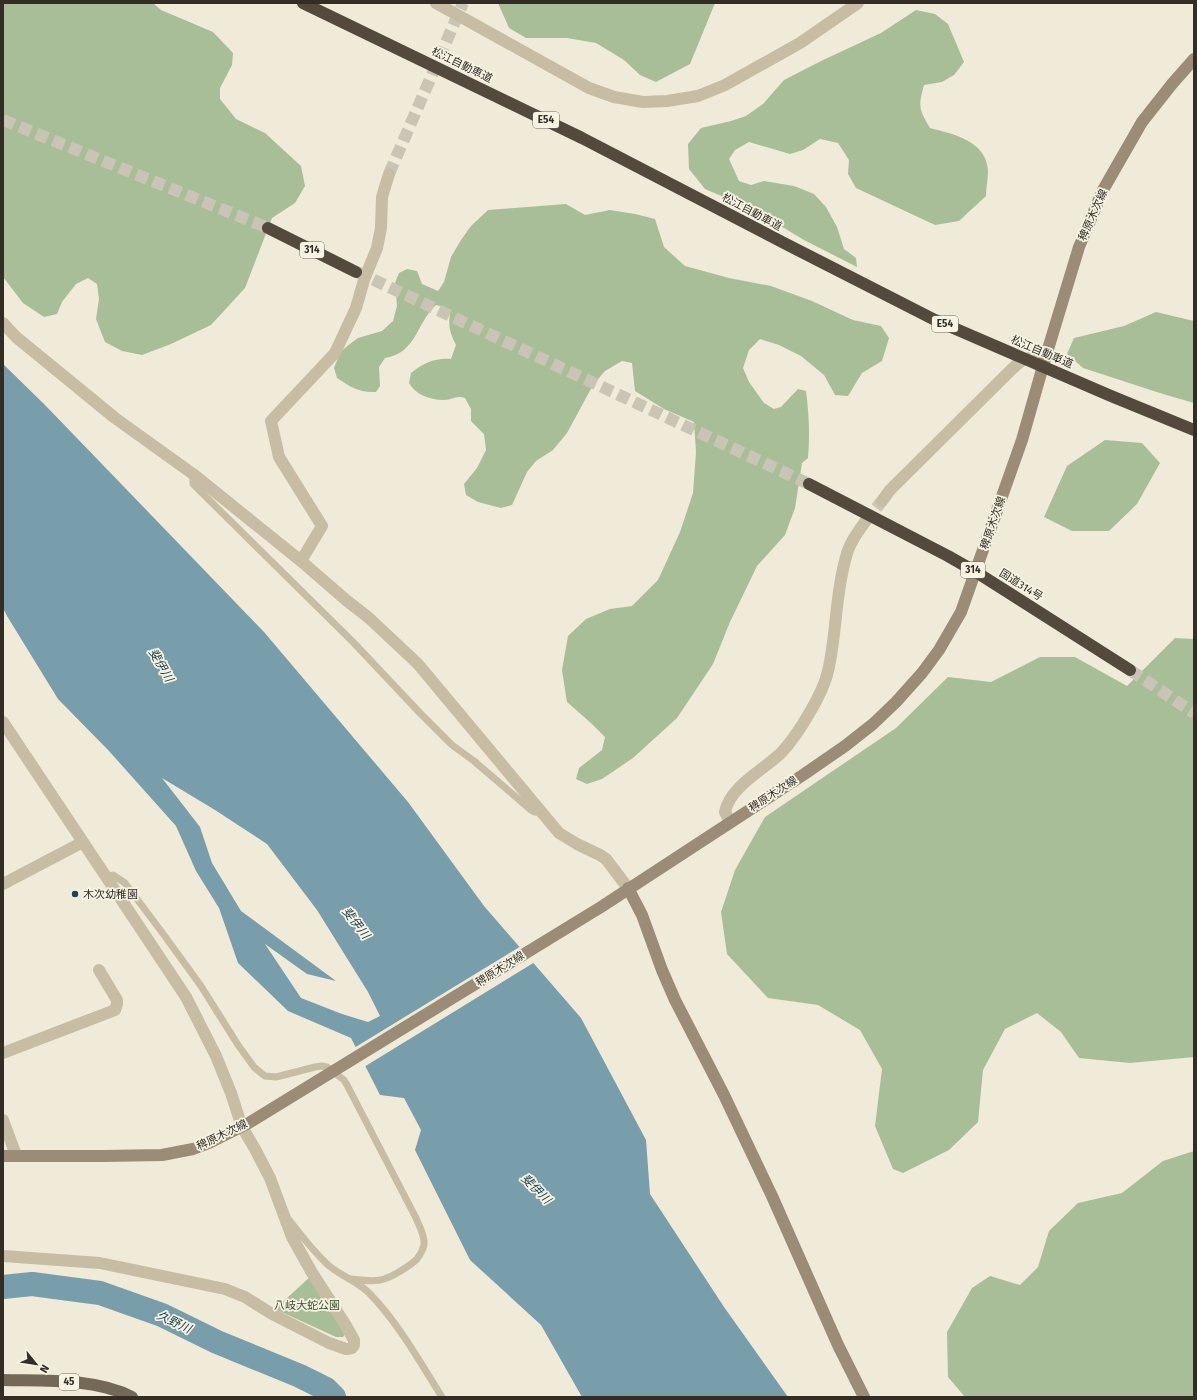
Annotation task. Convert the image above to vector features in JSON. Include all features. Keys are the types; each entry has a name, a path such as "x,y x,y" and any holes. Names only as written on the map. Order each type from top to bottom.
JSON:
{"highway":[{"name":"松江自動車道","path":"304,3 582,138 784,244 935,320 1194,430"},
{"name":"314","path":"268,228 356,272"},
{"name":"国道314号","path":"809,484 976,572 1130,670"}],"main road":[{"name":"稗原木次線","path":"3,1156 162,1155 193,1149 209,1143 244,1125 601,907 844,746 873,724 896,702 922,673 939,650 961,612 1022,440 1079,248 1103,190 1142,122 1194,59"},
{"path":"628,888 642,915 662,970 675,1000 724,1095 772,1196 838,1345 864,1397"},
{"name":"45","path":"3,1380 69,1382 100,1386 132,1397"}],"street":[{"path":"436,3 589,88 614,97 643,102 667,101 698,96 725,85 800,43 858,3"},
{"path":"301,561 322,526 279,457 271,421 336,353 356,308 364,280 377,248 381,228 382,197 389,174"},
{"path":"3,323 16,337 115,418 193,474 369,618 418,664 559,832 566,838 606,859 628,888"},
{"path":"882,501 890,490 1020,361 1030,357 1045,359"},
{"path":"730,822 725,812 729,799 737,790 782,752 810,712 821,690 828,672 832,652 840,583 846,556 853,539 864,522"},
{"path":"3,722 186,997 216,1056 244,1125 270,1178 292,1237 311,1271 345,1324 354,1340 354,1345 352,1348 346,1349 329,1343 225,1289 100,1263 3,1256"},
{"path":"3,884 83,842"},
{"path":"3,1053 114,1010 117,1000 99,970"},
{"path":"3,1120 16,1155"}],"lane":[{"path":"193,474 193,484 353,642 452,745 474,761 531,810 534,812 541,812"},
{"path":"107,877 113,875 125,883 201,986 238,1045 254,1067 265,1076 276,1076 322,1066 327,1067 347,1085 416,1218 424,1240 422,1252 418,1258 392,1275 380,1280 351,1279"},
{"path":"284,1214 328,1265 370,1293 405,1338 442,1397"}],"green space":[{"path":"3,3 153,3 161,10 213,32 233,53 232,65 220,88 220,99 236,119 265,133 301,166 305,186 295,203 272,218 245,288 211,325 171,344 142,355 122,351 105,342 96,319 99,299 97,284 88,278 76,284 62,302 57,314 44,317 23,303 3,277"},
{"path":"498,3 715,3 690,64 656,82 640,75 624,60 596,43 567,38 526,38 509,28"},
{"path":"916,10 935,14 948,24 964,62 954,75 942,82 924,85 920,103 922,112 930,128 967,140 982,152 986,161 988,171 986,196 959,221 935,225 856,188 848,174 849,160 838,143 820,139 803,150 790,154 749,142 735,150 729,159 739,181 751,185 764,181 794,186 814,194 826,207 837,227 844,249 856,258 857,267 804,240 754,210 705,189 689,169 688,144 701,128 746,116 763,104 784,80 881,33"},
{"path":"566,204 585,215 610,210 655,219 664,247 685,266 729,278 771,286 812,301 853,320 881,326 889,338 882,361 862,373 848,396 835,395 824,375 801,356 779,345 760,339 749,350 743,368 749,382 764,403 774,409 781,407 798,389 806,391 809,424 808,458 802,463 795,508 785,535 757,566 730,622 713,664 677,718 633,758 602,779 587,784 576,779 579,768 602,750 605,737 567,702 562,670 568,636 586,619 610,609 632,606 658,580 680,532 693,493 696,452 694,422 664,409 635,391 632,363 622,361 605,371 593,385 567,433 553,450 536,461 527,472 512,505 501,508 478,502 466,495 464,484 477,468 486,450 484,434 471,421 471,409 465,398 459,397 444,400 429,398 415,391 409,383 411,373 420,366 434,360 451,359 456,345 450,329 450,313 444,307 436,305 429,312 410,344 396,355 385,358 379,367 380,386 376,392 365,392 351,387 337,378 334,368 340,353 346,347 358,338 382,331 393,321 397,306 395,283 399,273 407,269 417,271 422,284 438,291 444,282 451,257 461,240 471,226 488,210"},
{"path":"1156,312 1194,321 1194,403 1083,368 1067,354 1074,338 1124,326"},
{"path":"1105,440 1142,443 1160,463 1137,504 1109,531 1072,531 1044,517 1067,466"},
{"path":"1175,638 1194,639 1194,1057 1130,1063 1079,1058 1061,1032 1037,1013 1005,1029 983,1070 978,1122 949,1150 903,1173 893,1169 875,1126 882,1069 860,1030 818,1005 768,998 727,954 721,912 735,870 765,817 896,728 948,677 991,682 1040,657 1075,657 1127,686"},
{"path":"1194,1151 1194,1397 965,1397 948,1377 947,1332 972,1288 990,1276 1020,1285 1038,1267 1049,1231 1078,1203 1122,1193 1163,1161"},
{"name":"八岐大蛇公園","path":"310,1277 345,1334 343,1337 336,1337 275,1309"}],"water":[{"name":"斐伊川","path":"3,364 45,405 264,632 408,802 484,906 581,1018 646,1140 650,1194 724,1307 788,1397 582,1397 541,1325 470,1260 415,1150 421,1130 404,1098 380,1095 351,1038 288,1011 238,963 219,908 196,871 176,826 109,751 58,699 3,608","holes":["162,778 267,844 317,910 368,992 380,1016 368,1022 342,1014 301,998 265,944 307,974 336,981 241,911 212,863 200,827"]}],"pier":[{"path":"521,946 535,962 364,1067 354,1048"}],"waterway":[{"name":"久野川","path":"3,1287 32,1284 100,1293 162,1315 217,1342 300,1376 326,1389 334,1397"}],"tunnel":[{"path":"389,174 463,3"},
{"path":"3,120 268,228"},
{"path":"357,272 809,484"},
{"path":"865,522 882,501"},
{"path":"1130,670 1194,713"}],"place":[{"name":"木次幼稚園","path":"75,894"}]}
